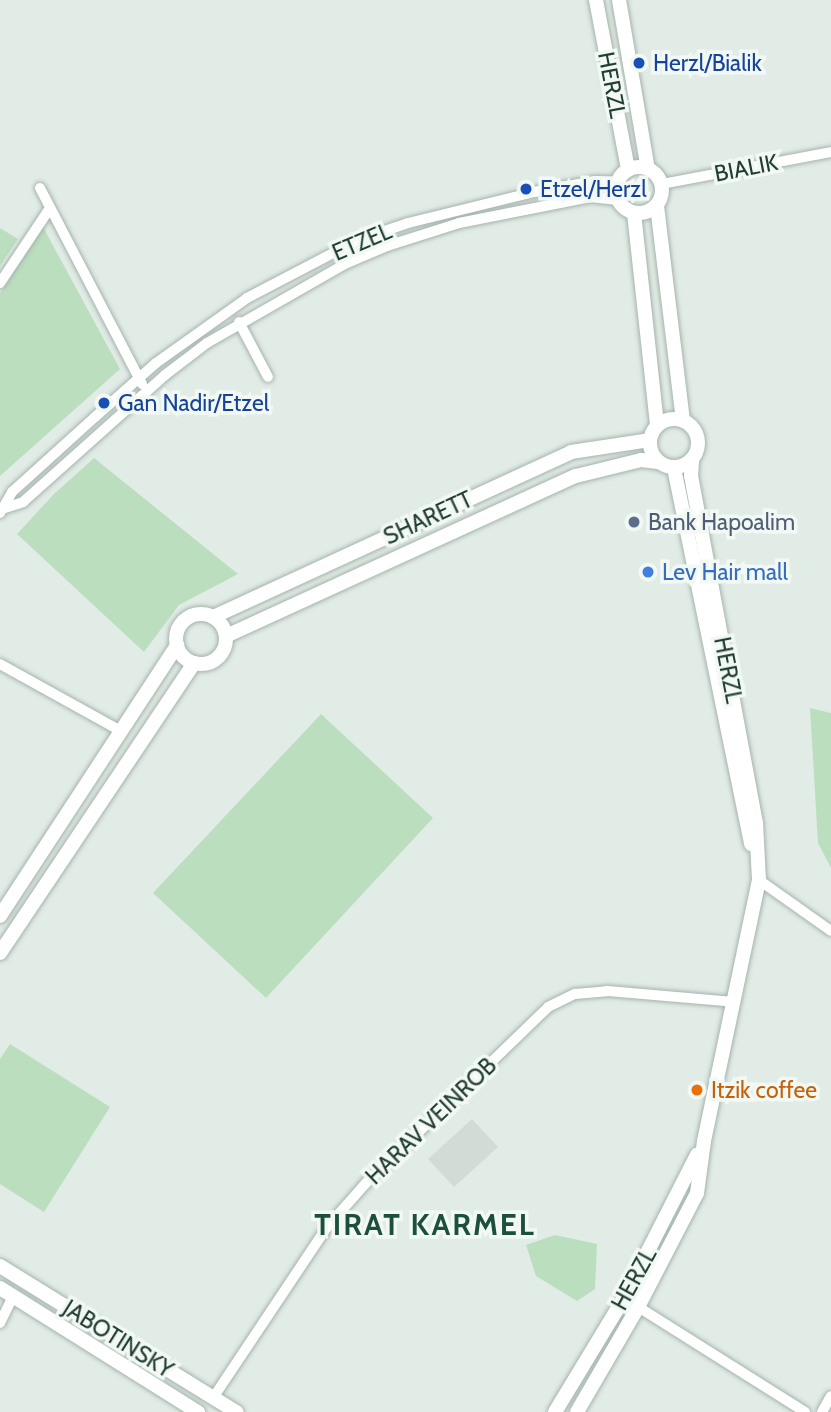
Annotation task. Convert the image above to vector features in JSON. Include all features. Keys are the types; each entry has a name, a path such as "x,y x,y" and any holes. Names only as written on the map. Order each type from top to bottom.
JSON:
{"street":[{"name":"HERZL","path":"596,0 628,170"},
{"name":"HERZL","path":"620,0 648,169"},
{"name":"BIALIK","path":"662,184 831,152"},
{"path":"648,169 662,184 662,196 657,206 646,213 634,213 624,209 618,200 617,182 628,170 648,169"},
{"name":"ETZEL","path":"2,508 12,492 138,379 247,298 358,240 450,210 596,181 617,182"},
{"path":"40,188 138,379 147,391"},
{"name":"ETZEL","path":"2,508 23,502 147,391 207,343 239,322 345,264 416,236 459,223 590,197 618,200"},
{"name":"HERZL","path":"577,1412 638,1307 697,1193 704,1141 735,1002 758,880 756,823 691,476 692,460 698,449 697,435 682,421 657,206"},
{"path":"0,283 50,208"},
{"path":"634,213 657,425 649,440 653,456 658,462 674,468 692,460"},
{"path":"239,322 268,377"},
{"path":"657,425 669,419 682,421"},
{"name":"SHARETT","path":"213,617 571,452 649,440"},
{"name":"SHARETT","path":"226,636 576,476 641,460 658,462"},
{"name":"HERZL","path":"674,468 758,880"},
{"path":"205,614 213,617 224,628 226,636 223,652 217,658 202,664 194,663 180,653 177,645 178,629 189,617 205,614"},
{"path":"0,916 177,645"},
{"path":"0,953 194,663"},
{"path":"0,664 119,730"},
{"path":"758,880 831,931"},
{"name":"HARAV VEINROB","path":"213,1398 327,1227 366,1183 548,1007 575,994 607,991 735,1002"},
{"name":"HERZL","path":"555,1412 624,1298 704,1141"},
{"name":"JABOTINSKY","path":"0,1266 236,1412"},
{"path":"0,1323 6,1292"},
{"name":"JABOTINSKY","path":"6,1292 179,1407 198,1412"},
{"path":"624,1298 805,1412"},
{"path":"822,1412 831,1396"}],"shaded area":[{"path":"472,1119 498,1147 454,1187 428,1159"}],"green space":[{"path":"43,227 120,369 0,476 0,293"},
{"path":"0,228 18,239 0,266"},
{"path":"94,458 238,574 179,605 144,652 17,534 54,494"},
{"path":"810,708 831,713 831,868 818,843"},
{"path":"321,714 433,818 266,998 153,893"},
{"path":"10,1044 110,1107 44,1212 0,1184 0,1059"},
{"path":"555,1235 597,1244 595,1289 577,1301 536,1276 526,1245"}],"place":[{"name":"Herzl/Bialik","path":"639,63"},
{"name":"Etzel/Herzl","path":"526,189"},
{"name":"Gan Nadir/Etzel","path":"104,403"},
{"name":"Bank Hapoalim","path":"634,522"},
{"name":"Lev Hair mall","path":"648,572"},
{"name":"Itzik coffee","path":"697,1090"}],"district":[{"name":"TIRAT KARMEL","path":"425,1225"}]}
